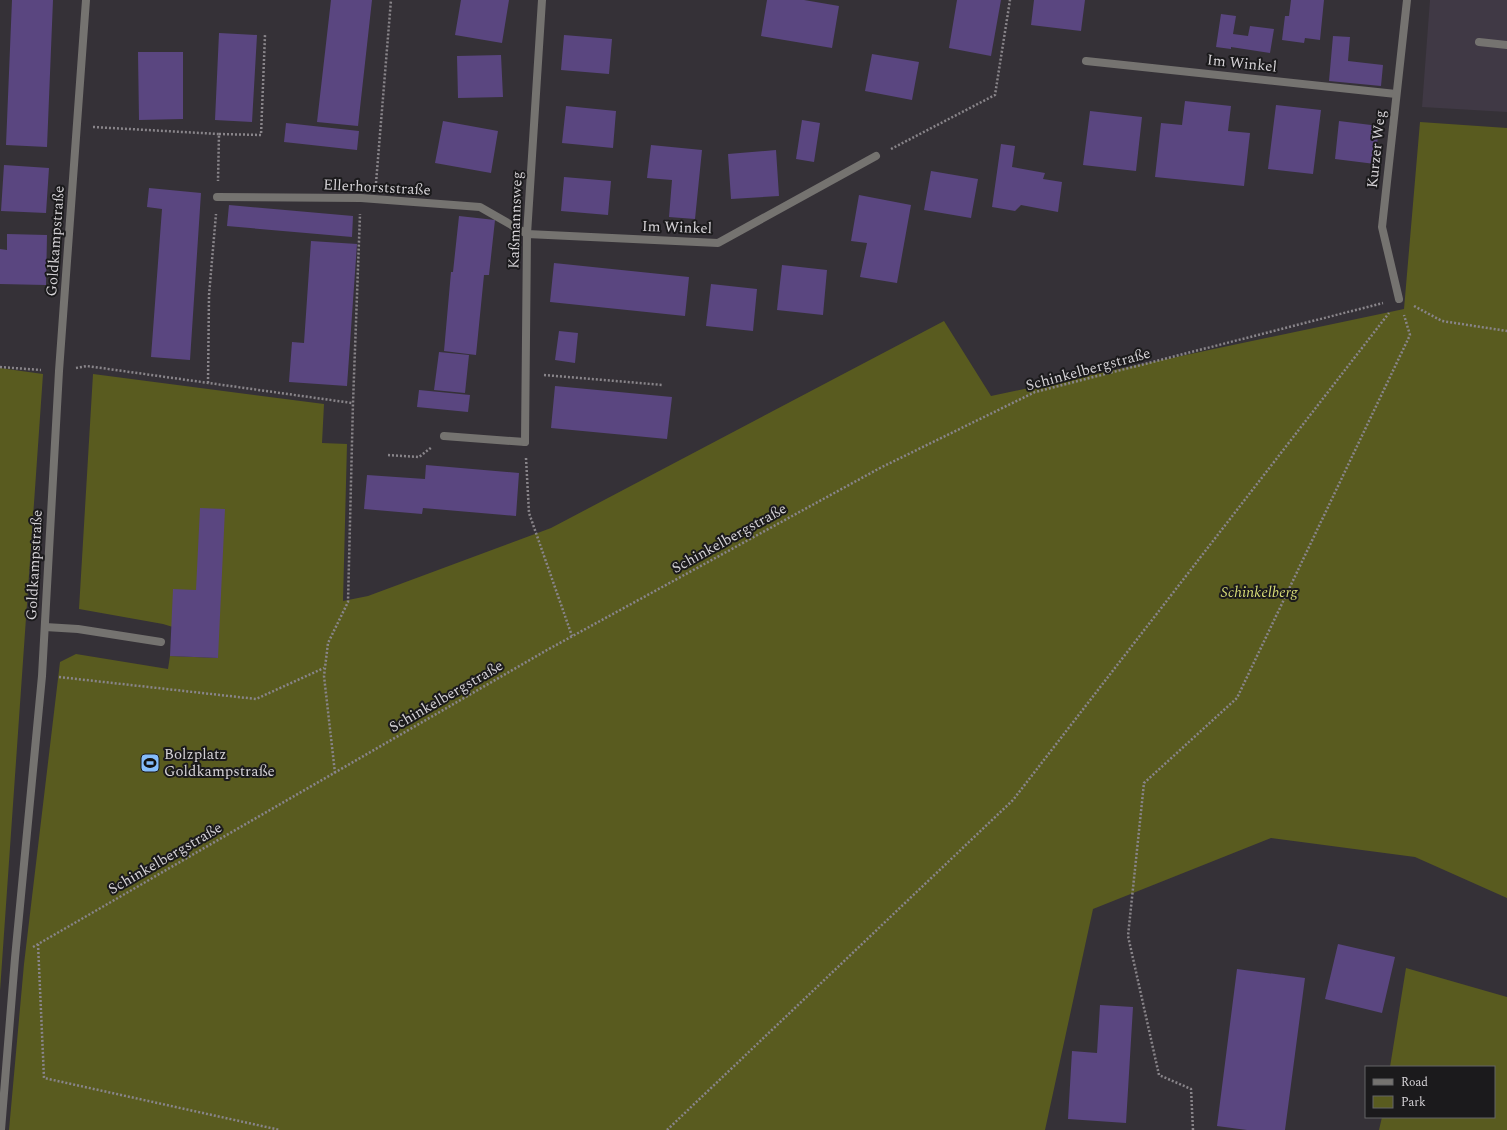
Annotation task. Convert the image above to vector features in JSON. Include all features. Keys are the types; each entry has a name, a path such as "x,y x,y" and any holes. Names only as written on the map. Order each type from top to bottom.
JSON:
{"street":[{"name":"Goldkampstraße","path":"1,1130 15,958 42,676 59,371 86,0"},
{"name":"Kaßmannsweg","path":"525,442 527,234 542,0"},
{"name":"Kurzer Weg","path":"1399,299 1382,227 1407,0"},
{"path":"1479,42 1507,45"},
{"name":"Im Winkel","path":"1086,61 1396,94"},
{"name":"Im Winkel","path":"527,234 718,243 876,156"},
{"name":"Ellerhorststraße","path":"218,197 361,198 480,207 527,234"},
{"path":"444,436 525,442"},
{"path":"45,627 78,629 161,642"}],"path":[{"path":"375,199 391,0"},
{"path":"876,156 995,95 1010,0"},
{"path":"77,127 261,135 265,35"},
{"path":"208,383 210,295 218,197 219,134"},
{"path":"335,773 324,676 328,643 348,602 352,403 361,198"},
{"path":"1399,299 1442,321 1507,331"},
{"path":"667,1130 1013,800 1399,299"},
{"path":"1192,1130 1191,1089 1159,1075 1128,936 1144,783 1237,698 1410,336 1399,299"},
{"name":"Schinkelbergstraße","path":"15,958 572,636 880,468 1035,392 1399,299"},
{"path":"0,367 59,371 87,366 352,403"},
{"path":"526,373 663,385"},
{"path":"388,455 419,457 444,436"},
{"path":"525,442 529,513 572,636"},
{"path":"42,676 256,699 325,668"},
{"path":"38,944 44,1078 280,1130"}],"shaded area":[{"path":"1430,0 1507,0 1507,112 1422,107"}],"green space":[{"name":"Schinkelberg","path":"1420,122 1507,128 1507,898 1415,857 1271,838 1093,909 1045,1130 9,1130 24,964 60,662 76,654 168,669 170,656 218,658 199,635 163,624 79,609 93,374 324,404 322,443 347,444 343,601 368,596 551,528 944,321 991,396 1404,309"},
{"path":"0,368 43,374 0,991"},
{"path":"1406,968 1507,997 1507,1130 1379,1130 1382,1118 1495,1118 1495,1066 1390,1066"}],"building":[{"path":"12,0 53,0 47,147 6,145"},
{"path":"331,0 372,0 358,126 317,122"},
{"path":"461,0 509,0 502,43 455,35"},
{"path":"767,0 804,0 839,6 832,48 761,36"},
{"path":"957,0 1001,0 991,56 949,48"},
{"path":"1034,0 1085,0 1081,31 1031,25"},
{"path":"1291,0 1324,0 1320,40 1305,38 1304,43 1282,40 1285,16 1289,16"},
{"path":"1221,14 1236,16 1233,34 1248,36 1250,26 1274,29 1270,53 1231,47 1231,49 1216,47"},
{"path":"219,33 257,35 252,122 215,120"},
{"path":"564,35 612,39 609,74 561,70"},
{"path":"1333,36 1350,37 1348,61 1383,65 1381,86 1329,81"},
{"path":"138,52 183,52 183,119 139,120"},
{"path":"872,54 919,62 912,100 865,91"},
{"path":"501,55 503,97 458,98 457,56"},
{"path":"1185,101 1231,106 1228,131 1250,133 1244,186 1155,177 1161,123 1182,125"},
{"path":"1276,105 1321,110 1313,174 1268,169"},
{"path":"566,106 616,111 613,148 562,143"},
{"path":"1090,111 1142,117 1136,171 1083,165"},
{"path":"802,120 820,123 814,162 796,159"},
{"path":"443,121 498,131 491,173 435,163"},
{"path":"1339,121 1379,126 1375,164 1335,159"},
{"path":"286,123 359,131 357,150 284,142"},
{"path":"1001,144 1015,146 1012,167 1045,173 1043,179 1062,182 1058,212 1021,205 1015,211 992,207"},
{"path":"651,145 702,150 695,219 669,217 672,180 647,178"},
{"path":"776,150 779,196 731,199 728,154"},
{"path":"4,165 49,168 46,213 1,211"},
{"path":"931,171 978,179 971,218 924,210"},
{"path":"564,177 611,181 608,215 561,211"},
{"path":"149,188 201,193 190,360 151,357 162,209 147,207"},
{"path":"859,195 911,205 897,283 860,277 867,243 851,241"},
{"path":"229,205 353,216 352,237 227,226"},
{"path":"459,216 495,220 489,275 484,275 476,355 444,351 451,272 453,272"},
{"path":"7,234 47,235 46,285 0,284 0,249 7,250"},
{"path":"311,241 357,244 347,386 289,382 292,342 304,343"},
{"path":"554,263 689,277 685,316 550,302"},
{"path":"782,265 827,270 823,315 777,310"},
{"path":"711,284 757,289 753,331 706,326"},
{"path":"559,331 578,333 575,363 555,360"},
{"path":"439,352 469,355 465,393 434,390"},
{"path":"555,386 672,397 667,439 551,428"},
{"path":"419,390 470,395 468,412 417,407"},
{"path":"426,465 519,473 516,516 423,508 422,514 364,509 367,475 425,479"},
{"path":"200,508 225,509 218,658 170,656 173,589 196,590"},
{"path":"1338,944 1395,957 1382,1013 1325,999"},
{"path":"1237,969 1305,978 1285,1130 1247,1130 1217,1126"},
{"path":"1100,1005 1133,1007 1126,1123 1068,1119 1072,1051 1097,1053"}],"place":[{"name":"Bolzplatz Goldkampstraße","path":"150,763"}]}
